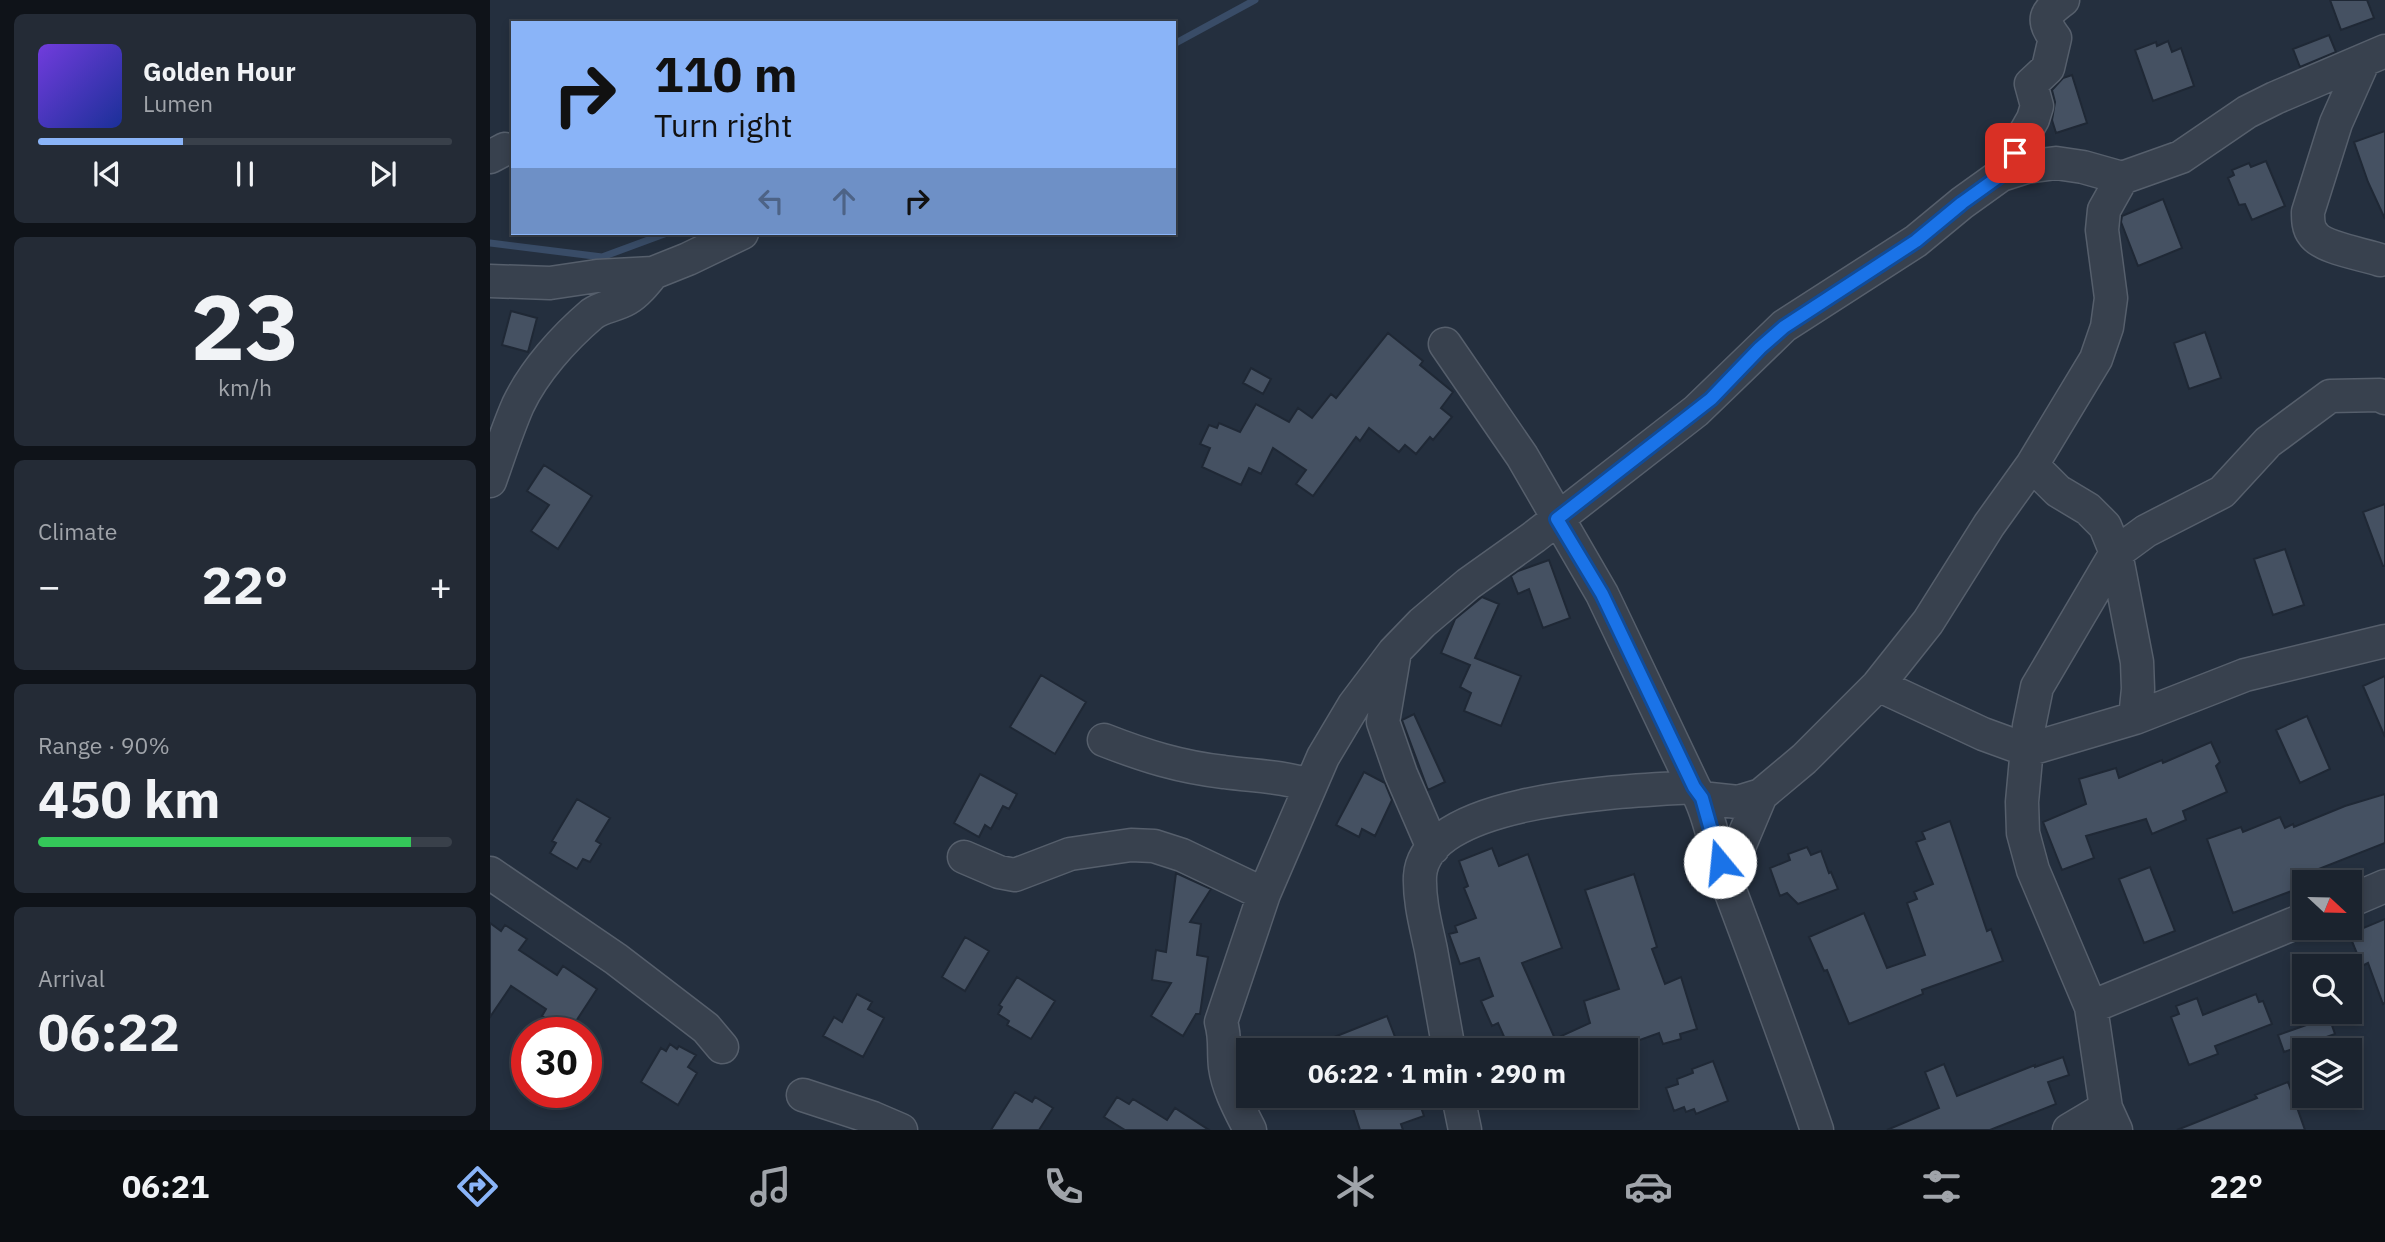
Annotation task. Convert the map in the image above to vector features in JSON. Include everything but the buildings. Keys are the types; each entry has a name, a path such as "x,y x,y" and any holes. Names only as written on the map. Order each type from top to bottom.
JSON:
{"street":[{"path":"2001,175 2038,106 2031,84 2048,68 2055,38 2046,27 2046,18 2051,9 2063,0"},
{"path":"1250,1130 1228,1082 1224,1055 1226,1041 1221,1022 1264,894 1288,843 1309,785 1354,705 1394,652 1422,623 1468,584 1557,519 1711,399 1784,327 1916,241 2001,175 2026,167 2056,163 2122,178 2181,157 2247,112 2275,97 2374,55"},
{"path":"2374,55 2336,124 2308,212 2308,222 2313,235 2323,242 2380,260"},
{"path":"1447,1038 1422,906 1422,866 1433,848 1453,831 1488,816 1532,803 1585,795 1698,792 1738,802 1761,795 1804,759 1878,685 1928,622 1989,525 2032,465 2096,359 2107,327 2111,298 2102,230 2104,210 2122,178"},
{"path":"490,281 550,283 597,276 653,273 738,235"},
{"path":"490,481 519,404 556,349 592,314 603,307 627,299 653,273"},
{"path":"1446,344 1522,456 1602,594 1698,792 1714,846 1785,1035 1817,1130"},
{"path":"2069,1130 2111,1119 2091,1007 2026,851 2022,802 2033,702 2038,687 2116,553 2146,531 2222,492 2268,442 2330,396 2380,395 2385,398"},
{"path":"2032,465 2058,491 2088,509 2105,526 2116,553 2137,662 2135,718"},
{"path":"1878,685 1983,734 2027,750 2135,718 2245,675 2385,641"},
{"path":"1394,652 1383,722 1401,774 1433,848"},
{"path":"1104,740 1150,758 1184,766 1288,778 1309,785"},
{"path":"1726,878 1761,795"},
{"path":"964,857 999,872 1015,875 1076,853 1132,845 1154,846 1182,855 1264,894"},
{"path":"490,873 615,959 706,1028 722,1047"},
{"path":"2362,896 2385,886"},
{"path":"2091,1007 2292,924"},
{"path":"803,1096 873,1118 901,1130"},
{"path":"1460,1108 1465,1130"}],"waterway":[{"path":"1176,43 1255,0"},
{"path":"490,243 602,257 662,235"}],"route":[{"path":"1720,862 1702,798 1694,787 1602,594 1557,519 1711,399 1784,327 1895,256 2001,175 2015,153"}]}
